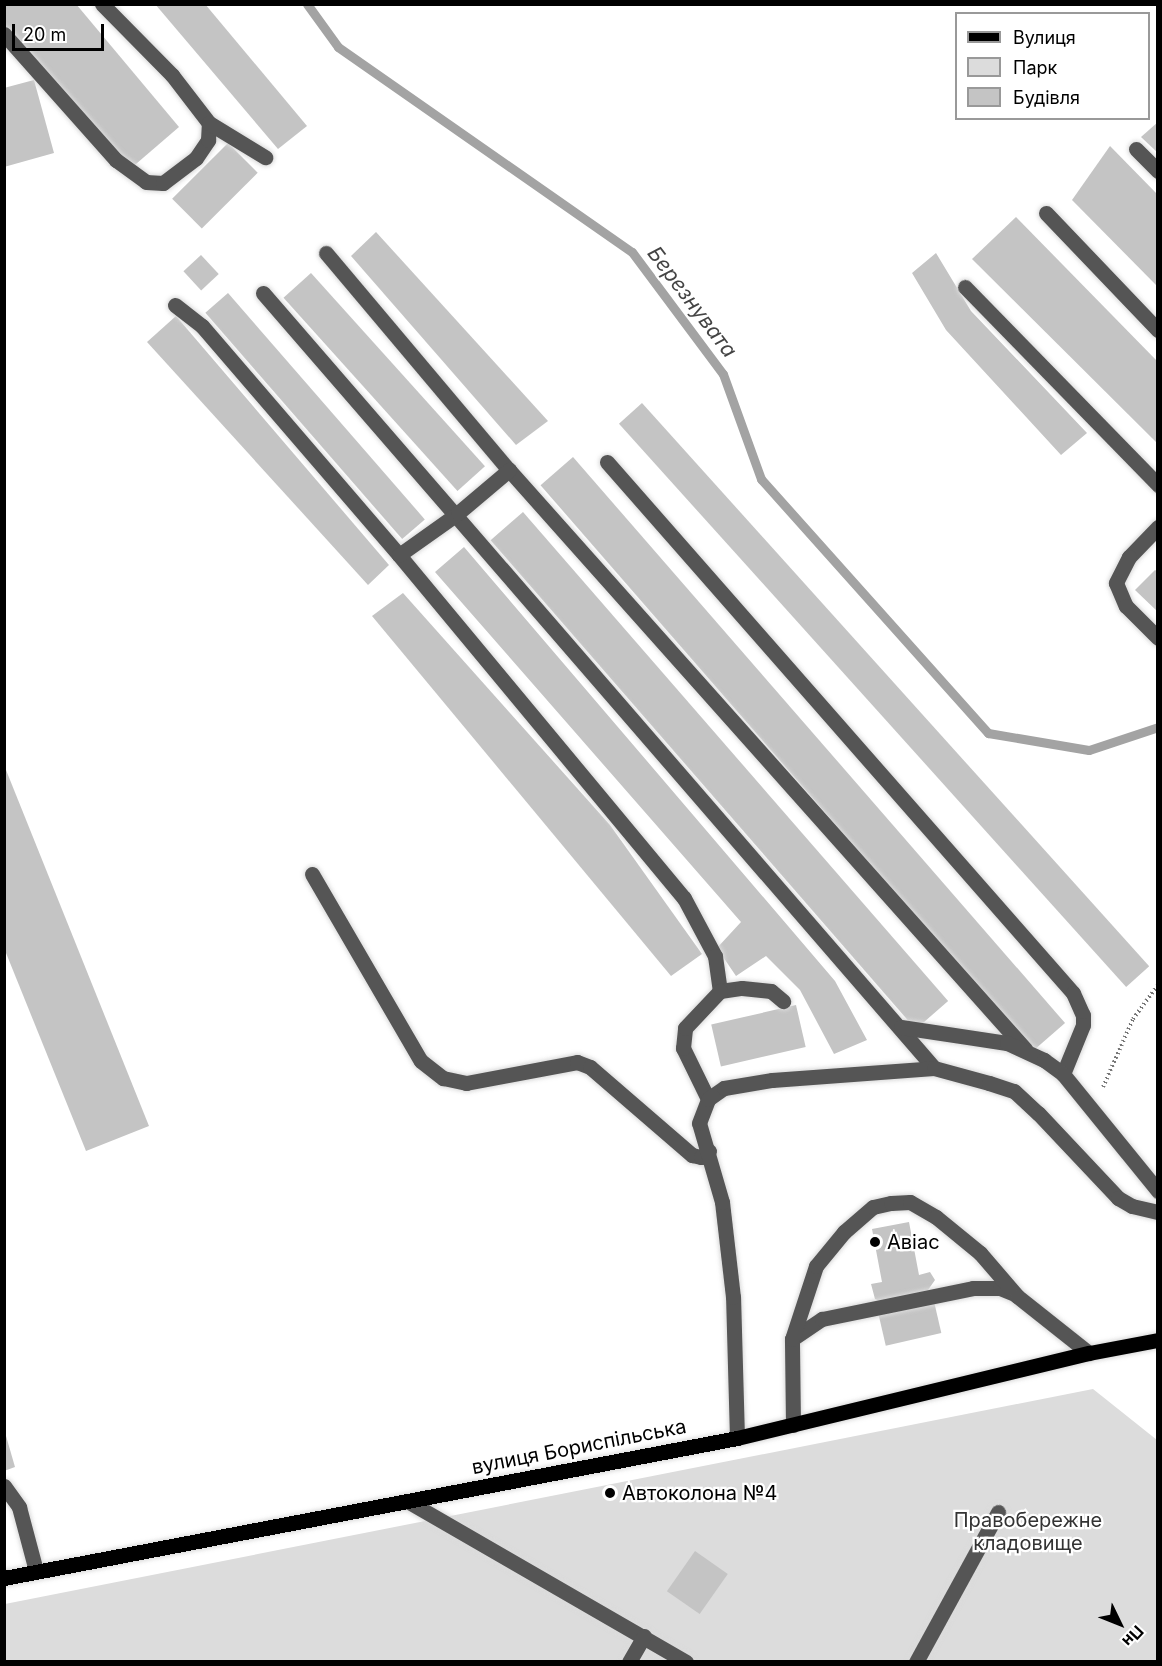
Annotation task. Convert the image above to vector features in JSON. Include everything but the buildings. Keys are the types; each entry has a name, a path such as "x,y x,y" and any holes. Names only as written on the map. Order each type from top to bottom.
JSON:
{"main road":[{"name":"вулиця Бориспільська","path":"4,1578 737,1438 1089,1353 1158,1340"}],"lane":[{"path":"102,4 193,98 209,123 265,157"},
{"path":"4,34 116,160 146,182 163,183 196,158 208,140 209,123"},
{"path":"1137,148 1158,171"},
{"path":"1046,213 1158,330"},
{"path":"326,252 509,470 1025,1049 1064,1074 1158,1191"},
{"path":"965,287 1158,485"},
{"path":"263,292 458,513 934,1068"},
{"path":"175,305 201,326 399,555 684,898 715,956 720,991"},
{"path":"607,462 1073,993 1083,1015 1083,1025 1064,1074"},
{"path":"399,555 458,513 509,470"},
{"path":"1158,526 1129,557 1116,583 1126,606 1158,638"},
{"path":"312,874 422,1061 443,1078 466,1083 577,1062 590,1067 692,1155 701,1157 709,1151"},
{"path":"708,1099 683,1048 685,1028 720,991 742,988 771,991 783,1001"},
{"path":"901,1027 1025,1049"},
{"path":"737,1438 733,1297 722,1202 699,1123 708,1099 724,1088 772,1080 934,1068 1014,1092 1118,1198 1132,1206 1158,1212"},
{"path":"793,1425 792,1339 816,1266 844,1232 873,1207 891,1203 910,1203 936,1217 980,1253 1017,1296 1089,1353"},
{"path":"792,1339 822,1319 973,1288 1000,1288 1017,1296"},
{"path":"4,1486 19,1506 36,1571"},
{"path":"409,1502 686,1662"},
{"path":"916,1662 998,1512"},
{"path":"629,1662 644,1636"}],"path":[{"path":"1092,1110 1133,1019 1158,985"}],"green space":[{"name":"Правобережне кладовище","path":"1093,1389 1157,1440 1157,1661 5,1662 5,1604"}],"waterway":[{"name":"Березнувата","path":"307,4 338,47 632,252 723,374 761,479 988,733 1089,750 1158,727"}],"place":[{"name":"Авіас","path":"875,1242"},
{"name":"Автоколона №4","path":"610,1493"}]}
